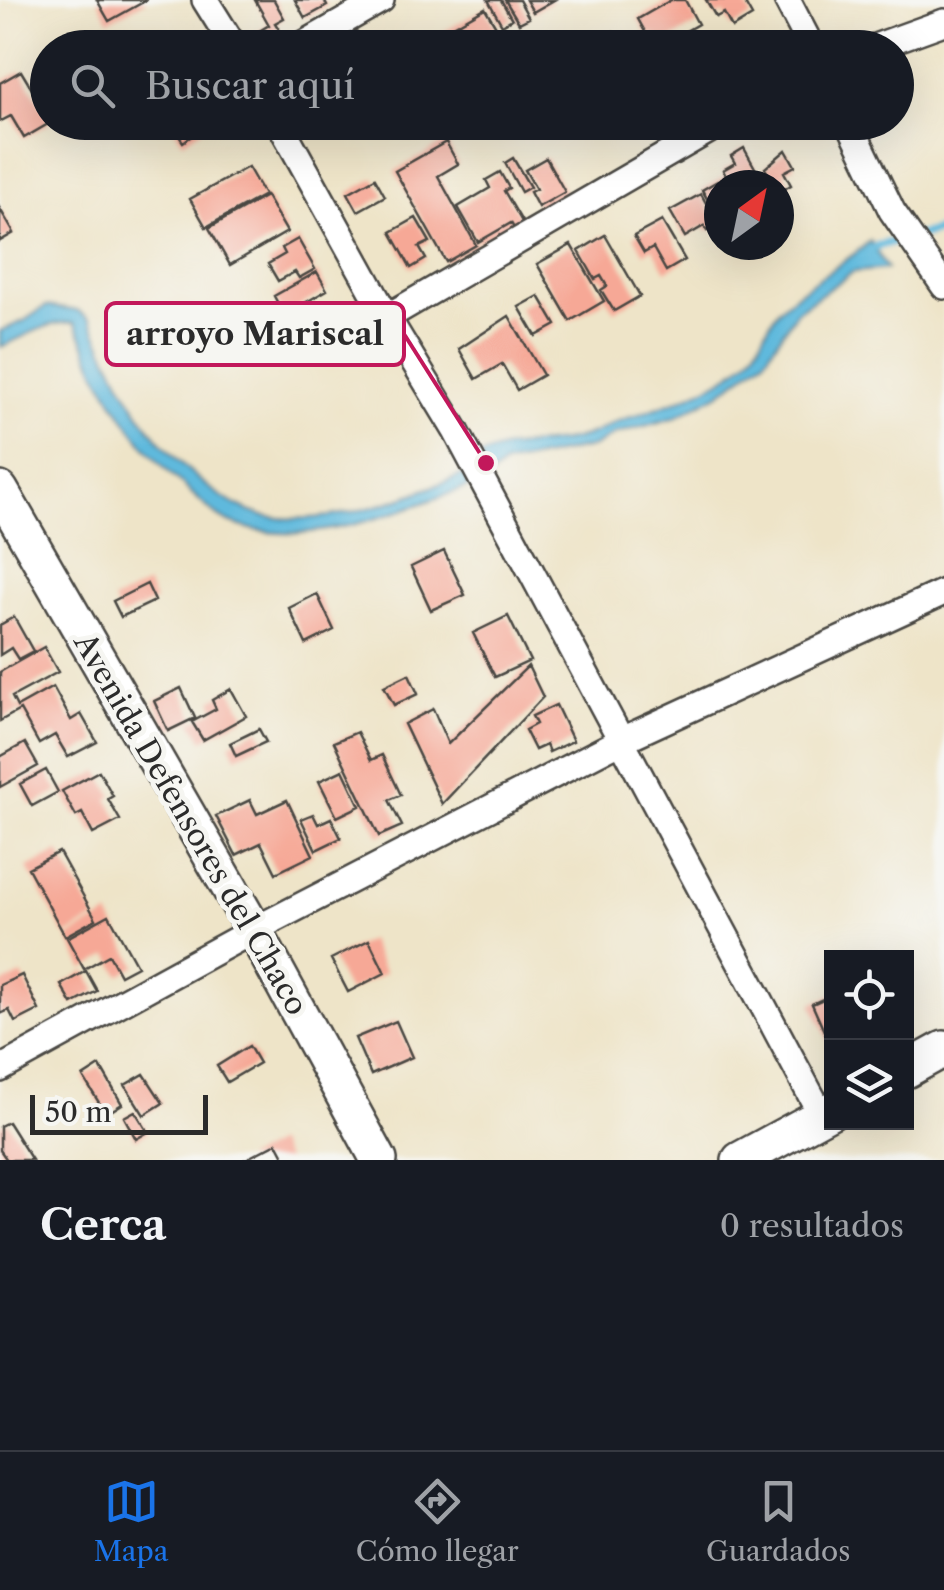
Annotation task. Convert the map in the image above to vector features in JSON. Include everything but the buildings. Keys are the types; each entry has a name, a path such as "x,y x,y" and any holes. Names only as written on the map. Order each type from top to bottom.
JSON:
{"main road":[{"name":"Avenida Defensores del Chaco","path":"0,490 254,930 379,1160"},
{"path":"914,1066 944,1050"},
{"path":"740,1160 824,1114"}],"street":[{"path":"205,0 224,30"},
{"path":"328,30 381,0"},
{"path":"788,0 803,30"},
{"path":"914,33 944,22"},
{"path":"289,140 456,431 620,741 824,1109"},
{"path":"388,317 693,140"},
{"path":"858,140 892,211 944,286"},
{"path":"0,1069 254,930 620,741 944,592"}],"water":[{"path":"870,241 887,269 853,272 797,311 765,359 720,393 673,418 615,434 595,446 504,465 491,476 479,457 507,448 591,434 722,379 750,357 783,305"},
{"path":"46,306 78,311 90,319 123,386 162,443 197,478 237,506 278,518 302,519 373,507 464,474 469,487 383,516 321,531 261,531 232,523 201,502 140,439 100,378 75,323 47,326 0,347 0,331"}],"waterway":[{"path":"868,252 877,246 937,231 944,233"}],"place":[{"name":"arroyo Mariscal","path":"486,463"}]}
